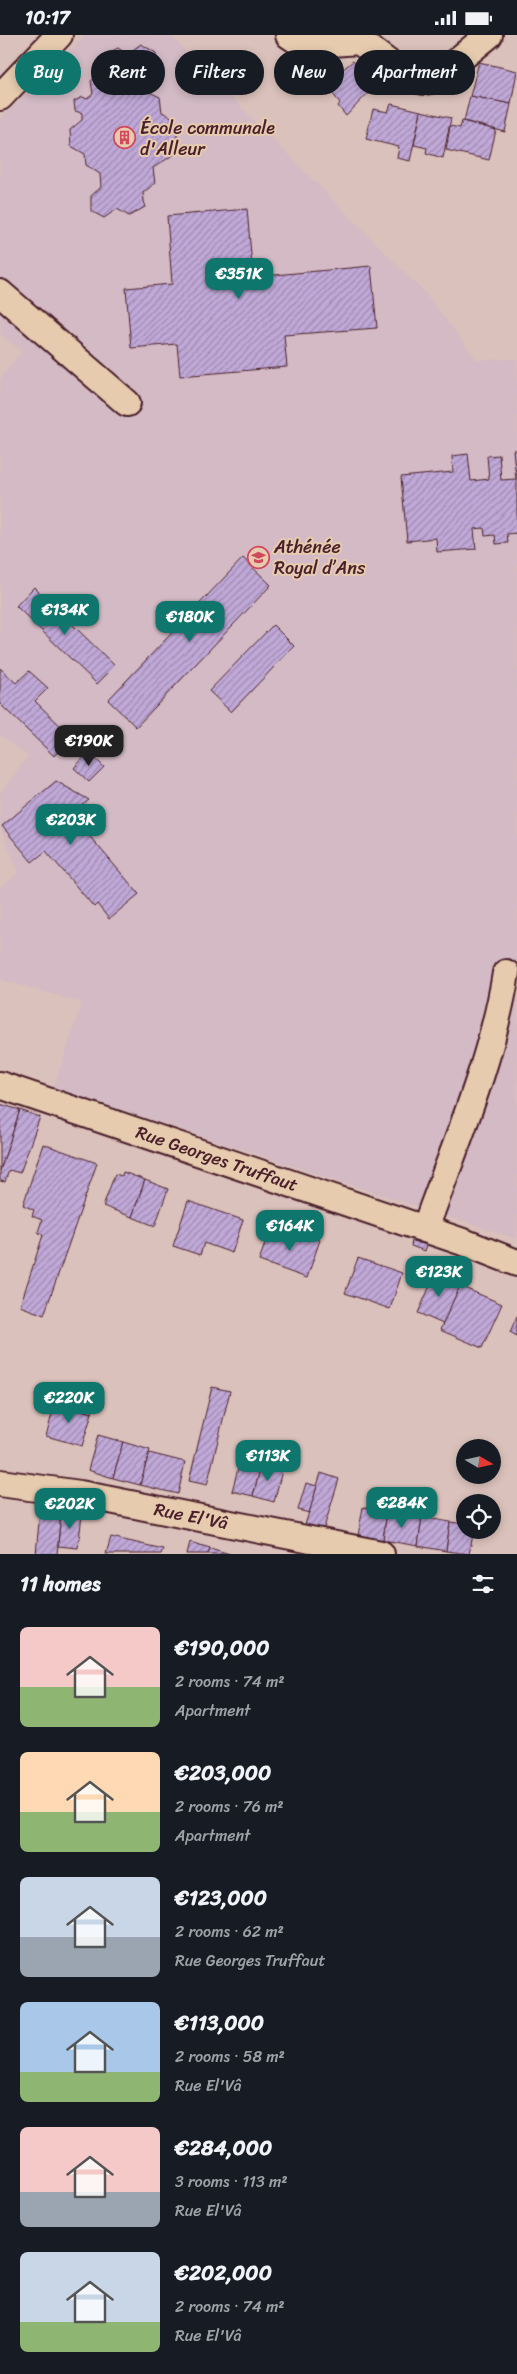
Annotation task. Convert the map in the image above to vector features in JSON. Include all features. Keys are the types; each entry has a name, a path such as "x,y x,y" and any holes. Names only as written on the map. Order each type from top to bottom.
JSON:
{"street":[{"path":"0,97 59,35"},
{"path":"289,35 304,45 359,41 388,62 399,75 424,81 436,79 489,35"},
{"path":"0,293 126,403"},
{"path":"425,1229 485,1061 509,1004 506,973"},
{"name":"Rue Georges Truffaut","path":"0,1085 425,1229 517,1263"},
{"name":"Rue El'Vâ","path":"0,1483 80,1494 381,1554"}],"shaded area":[{"name":"Athénée Royal d’Ans","path":"86,35 170,35 185,50 175,50 175,95 229,95 426,294 477,360 517,359 517,1239 54,1088 82,1003 0,979 0,888 19,872 0,828 0,793 28,756 0,735 0,379 22,351 0,334 0,119 25,95 81,95 81,50 71,50"}],"building":[{"name":"École communale d'Alleur","path":"141,44 151,50 133,50"},
{"path":"353,61 354,62 354,95 366,95 346,116 338,106 340,103 334,95 344,95 344,68"},
{"path":"479,62 517,71 511,104 470,96 475,95 475,77"},
{"name":"École communale d'Alleur","path":"92,95 156,95 160,97 162,112 175,119 179,151 153,168 155,183 143,193 145,207 129,216 117,209 104,218 91,211 91,196 101,187 100,174 86,165 85,154 71,146 70,130 82,120 82,113 75,111 74,101 83,97 87,99"},
{"path":"470,96 511,104 505,132 464,121"},
{"path":"391,104 421,111 410,161 397,158 399,147 366,139 373,109 388,112"},
{"path":"421,111 451,118 443,158 426,153 427,148 414,145"},
{"path":"462,121 496,130 489,160 446,150 450,126 460,128"},
{"path":"247,209 253,277 371,266 377,328 284,335 287,367 180,376 177,344 131,348 126,288 172,284 167,216"},
{"path":"513,450 517,450 517,533 507,534 508,543 496,544 495,535 485,536 484,528 474,529 476,549 437,552 436,538 407,541 401,477 453,472 452,456 468,454 471,481 489,479 487,456 499,455 501,480 516,479"},
{"path":"243,558 271,585 136,727 108,700"},
{"path":"34,587 115,666 97,684 16,606"},
{"path":"273,625 294,646 231,712 209,691"},
{"path":"0,668 16,683 29,671 48,688 35,701 72,737 54,756 0,704"},
{"path":"89,752 104,767 89,782 74,768"},
{"path":"56,781 89,800 81,806 95,824 86,832 139,894 109,919 97,904 94,907 46,851 32,862 2,826"},
{"path":"0,1104 20,1110 0,1171"},
{"path":"20,1110 40,1117 20,1173 9,1170 5,1182 0,1181 0,1171"},
{"path":"43,1144 97,1163 44,1315 20,1306 43,1235 38,1232 42,1220 32,1216 34,1210 23,1205"},
{"path":"123,1172 145,1180 132,1217 103,1206 115,1174 122,1176"},
{"path":"145,1180 168,1189 155,1226 132,1217"},
{"path":"188,1201 243,1220 232,1253 204,1243 200,1255 173,1246"},
{"path":"271,1226 302,1237 303,1234 320,1240 307,1278 259,1261"},
{"path":"412,1241 427,1245 425,1251 411,1246"},
{"path":"358,1258 402,1273 390,1309 345,1293"},
{"path":"436,1272 461,1284 443,1324 418,1313"},
{"path":"460,1286 502,1304 482,1348 440,1330"},
{"path":"517,1316 517,1336 510,1332"},
{"path":"212,1387 230,1391 207,1485 189,1481"},
{"path":"58,1393 95,1403 92,1413 55,1403"},
{"path":"55,1403 92,1413 82,1446 46,1436"},
{"path":"98,1435 123,1442 113,1478 88,1470"},
{"path":"123,1442 150,1450 140,1485 113,1478"},
{"path":"149,1453 185,1462 178,1494 140,1485"},
{"path":"241,1457 262,1462 253,1496 232,1491"},
{"path":"262,1462 283,1467 274,1502 253,1496"},
{"path":"321,1473 339,1479 323,1531 305,1525"},
{"path":"306,1483 317,1486 309,1513 298,1510"},
{"path":"363,1507 387,1511 383,1540 358,1536"},
{"path":"40,1511 61,1513 57,1554 36,1554"},
{"path":"387,1511 422,1517 418,1546 383,1540"},
{"path":"61,1513 82,1515 78,1548 58,1546"},
{"path":"422,1517 450,1522 446,1551 418,1546"},
{"path":"450,1522 456,1523 456,1539 472,1539 469,1554 446,1551"},
{"path":"111,1537 163,1549 161,1554 106,1554"},
{"path":"190,1542 210,1548 208,1554 187,1554"},
{"path":"210,1548 230,1554 208,1554"}],"place":[{"name":"École communale d'Alleur","path":"124,138"},
{"name":"Athénée Royal d’Ans","path":"258,557"}]}
